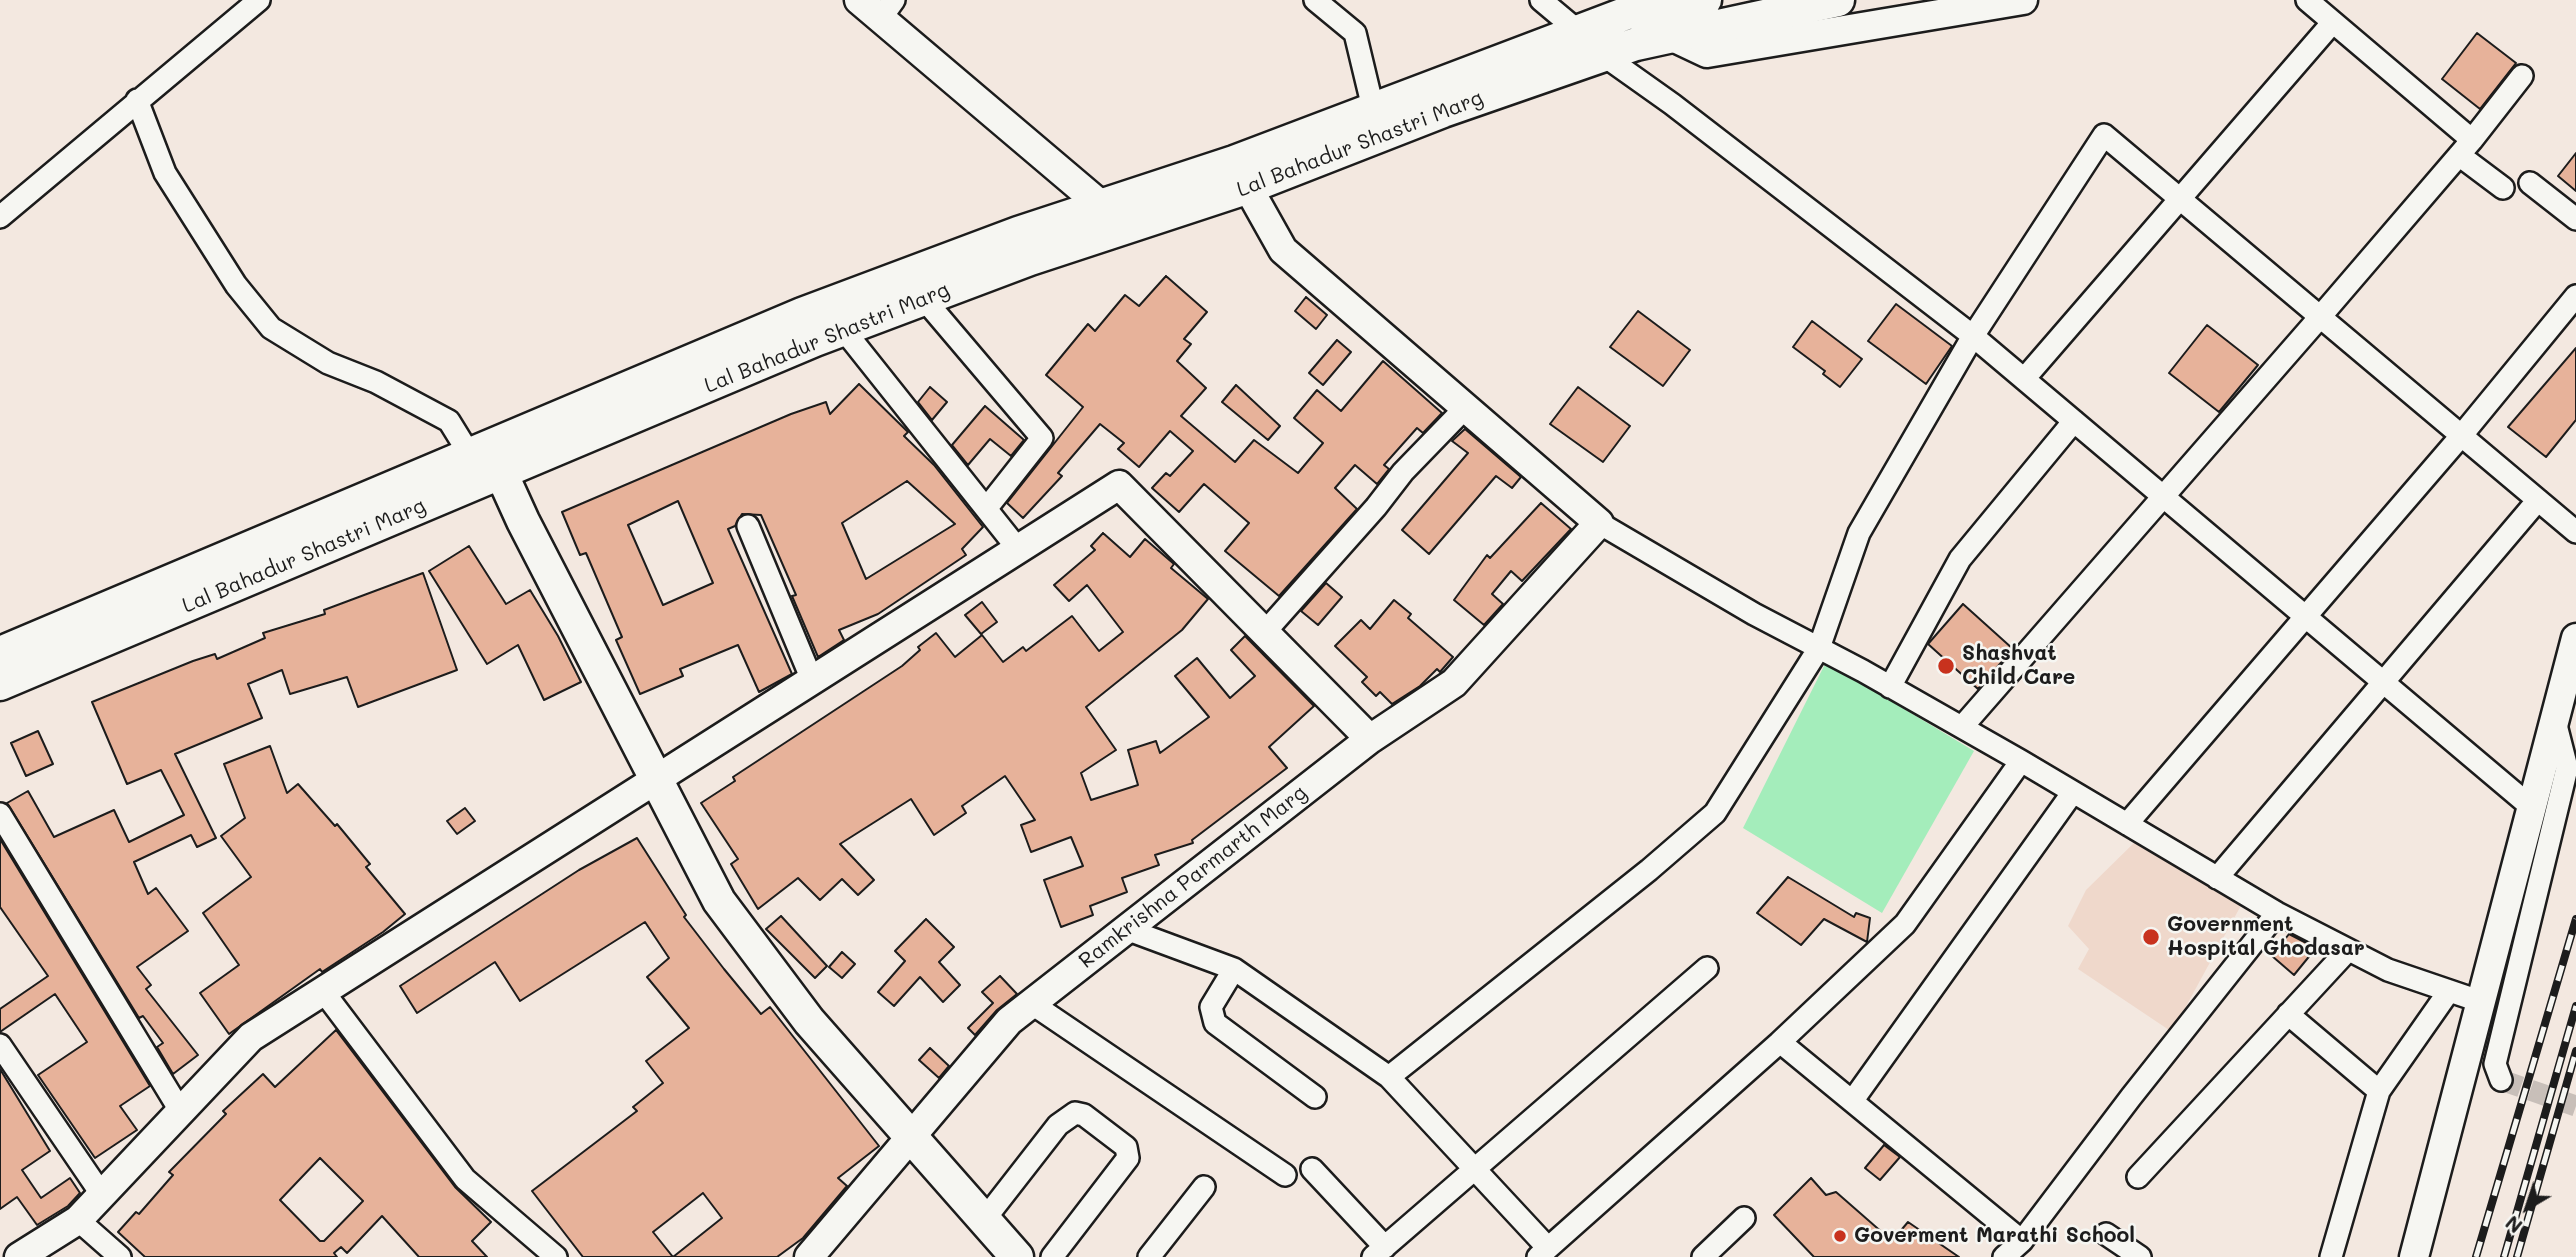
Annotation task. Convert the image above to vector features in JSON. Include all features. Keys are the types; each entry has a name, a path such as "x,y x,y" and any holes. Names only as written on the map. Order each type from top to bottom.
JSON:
{"main road":[{"path":"1710,13 1838,0"},
{"name":"Lal Bahadur Shastri Marg","path":"0,684 802,314 1018,233 1102,206 1240,175 1373,108 1627,13 1659,4 1710,13"},
{"name":"Lal Bahadur Shastri Marg","path":"0,653 488,458 924,299 1240,175 1443,111 1603,55 1671,36 1710,13"},
{"path":"488,458 719,901 809,1021 1017,1257"}],"street":[{"path":"0,217 259,0"},
{"path":"859,0 888,9 1102,206"},
{"path":"1315,0 1355,33 1373,108"},
{"path":"1541,0 1578,31"},
{"path":"1671,36 1707,53 2023,0"},
{"path":"2307,0 2466,148 2503,188"},
{"path":"2024,379 2333,22"},
{"path":"1603,55 1672,104 1973,336 2530,806"},
{"path":"1962,727 2466,148 2522,76"},
{"path":"137,100 165,173 236,285 271,328 328,363 376,382 449,422 488,458"},
{"path":"1389,1077 1648,870 1714,813 1819,648 1859,533 1973,336 2104,135 2576,532"},
{"path":"1240,175 1283,250 1599,523 1754,614 1962,727 2277,913 2388,970 2479,1001"},
{"path":"2530,183 2576,219"},
{"path":"2127,824 2461,436 2576,296"},
{"path":"924,299 1042,438 986,509"},
{"path":"843,329 1017,549"},
{"path":"1264,633 1377,507 1403,472 1465,408"},
{"path":"1890,687 1960,559 2074,421"},
{"path":"19,1257 78,1220 251,1038 1119,485 1370,740"},
{"path":"2217,878 2538,500"},
{"name":"Ramkrishna Parmarth Marg","path":"809,1257 1009,1021 1370,740 1454,683 1599,523"},
{"path":"748,526 812,680"},
{"path":"2414,1257 2576,638"},
{"path":"2501,1080 2495,1063 2567,768 2554,716"},
{"path":"1126,929 1234,969 1389,1077 1475,1169 1543,1253 1780,1042 1905,923 2021,761"},
{"path":"1853,1100 2073,792"},
{"path":"0,814 181,1112"},
{"path":"2004,1257 2022,1241 2131,1097 2277,913"},
{"path":"2138,1177 2348,950"},
{"path":"1312,1169 1379,1252 1707,968"},
{"path":"1234,969 1211,1007 1214,1023 1315,1097"},
{"path":"323,991 465,1179 556,1257"},
{"path":"2331,1257 2379,1091 2449,991"},
{"path":"1031,1003 1285,1175"},
{"path":"2288,1013 2379,1091"},
{"path":"1780,1042 2022,1241"},
{"path":"0,1045 102,1195"},
{"path":"984,1220 1058,1125 1075,1113 1084,1115 1126,1147 1128,1158 1116,1178 1052,1257"},
{"path":"1149,1257 1204,1187"},
{"path":"1703,1257 1744,1217"},
{"path":"78,1220 120,1257"},
{"path":"2106,1234 2140,1257"}],"shaded area":[{"name":"Government Hospital Ghodasar","path":"2140,837 2244,900 2172,1032 2078,969 2089,949 2068,926 2086,890"}],"green space":[{"path":"1826,662 1974,751 1882,913 1743,828"}],"building":[{"path":"2477,33 2516,63 2480,109 2442,79"},
{"path":"2576,153 2576,191 2558,176"},
{"path":"1166,276 1207,312 1184,339 1191,344 1177,361 1206,388 1181,416 1235,462 1254,440 1298,473 1323,443 1294,418 1317,390 1341,411 1383,361 1442,413 1423,433 1417,428 1384,465 1389,469 1377,484 1355,465 1335,488 1357,509 1279,596 1225,551 1249,523 1204,484 1179,512 1152,488 1166,473 1170,476 1193,451 1170,431 1139,467 1118,449 1124,443 1100,424 1058,473 1062,476 1023,518 1007,503 1083,407 1046,375 1088,324 1095,331 1125,295 1139,306"},
{"path":"1306,297 1327,315 1316,329 1295,311"},
{"path":"1896,304 1952,346 1926,384 1868,341"},
{"path":"1638,311 1690,350 1663,386 1610,347"},
{"path":"1812,321 1862,359 1840,387 1823,374 1825,371 1793,347"},
{"path":"2207,325 2258,365 2219,412 2169,373"},
{"path":"1337,340 1351,352 1323,385 1309,373"},
{"path":"2576,348 2576,420 2546,457 2508,427"},
{"path":"859,384 908,432 904,436 934,465 983,527 962,549 966,555 878,614 839,630 844,640 818,657 792,596 796,595 761,515 742,514 735,526 728,529 792,674 759,692 738,645 680,669 683,676 640,694 616,640 622,637 586,553 580,555 562,512 791,414 826,402 830,414","holes":["907,481 955,524 866,579 842,523","678,501 713,583 663,605 628,525"]},
{"path":"1236,385 1280,426 1268,440 1222,402"},
{"path":"930,387 947,402 932,420 918,402"},
{"path":"1578,387 1630,426 1603,462 1550,424"},
{"path":"985,406 1024,440 1011,456 990,439 968,465 952,445"},
{"path":"1465,429 1521,477 1512,488 1496,476 1429,554 1402,530 1468,453 1452,441"},
{"path":"1541,503 1571,529 1522,581 1511,571 1492,594 1503,604 1484,625 1454,600 1487,555 1490,558"},
{"path":"1103,533 1130,557 1145,539 1174,564 1171,568 1208,599 1182,630 1086,707 1116,750 1081,773 1091,800 1138,785 1128,750 1156,741 1160,753 1209,717 1175,676 1197,658 1230,698 1255,676 1231,650 1245,636 1314,706 1269,747 1287,768 1192,840 1193,843 1155,855 1159,865 1122,878 1127,892 1090,906 1093,915 1061,927 1044,880 1083,866 1071,837 1031,852 1021,825 1035,820 1005,776 962,806 966,813 934,835 911,799 840,844 874,880 858,895 842,879 820,900 798,878 758,909 731,864 738,859 701,803 735,781 733,777 902,666 920,650 918,647 936,633 955,657 982,635 1003,662 1023,647 1026,651 1072,616 1099,651 1123,632 1087,585 1069,601 1054,585 1095,550 1091,546"},
{"path":"469,546 506,604 530,590 558,636 581,682 544,700 518,645 487,664 429,571"},
{"path":"423,573 457,670 358,707 347,677 290,694 282,670 248,684 262,718 175,754 216,838 197,847 191,835 134,862 148,894 156,888 188,931 137,967 151,985 146,989 198,1055 173,1074 157,1047 163,1043 143,1016 139,1018 7,803 28,791 54,837 114,810 129,842 184,815 161,770 127,784 92,702 193,661 215,654 217,659 265,638 263,633 325,614 324,610"},
{"path":"1326,583 1342,597 1318,625 1301,611"},
{"path":"1394,600 1411,614 1408,618 1453,657 1440,672 1437,669 1420,686 1392,704 1380,692 1376,696 1362,682 1367,677 1335,646 1361,620 1370,629"},
{"path":"982,602 997,622 981,634 965,615"},
{"path":"1963,604 2013,649 1978,689 1928,644"},
{"path":"38,731 53,764 26,776 11,743"},
{"path":"270,746 287,793 298,784 335,826 337,824 370,864 366,867 405,914 383,932 322,972 320,969 229,1034 200,993 239,965 203,913 251,877 221,836 245,818 224,764"},
{"path":"465,808 475,821 457,834 447,821"},
{"path":"637,838 686,915 684,917 724,969 761,1014 770,1007 879,1146 838,1178 847,1186 803,1238 777,1257 673,1257 583,1257 532,1191 637,1111 633,1107 663,1083 646,1061 689,1028 647,977 669,958 645,922 520,1001 495,962 417,1013 400,986 579,870","holes":["703,1193 722,1218 673,1257 653,1232"]},
{"path":"0,839 150,1086 120,1106 137,1130 95,1158 38,1075 87,1042 55,994 0,1032 0,1009 48,976 0,907"},
{"path":"1788,877 1854,917 1856,913 1870,918 1867,942 1824,919 1801,945 1757,913"},
{"path":"781,916 827,966 815,978 766,929"},
{"path":"926,919 954,947 939,962 960,985 943,1002 920,977 894,1006 878,992 905,961 895,951"},
{"path":"2289,934 2316,948 2294,975 2272,956"},
{"path":"842,952 855,964 842,978 829,967"},
{"path":"1000,976 1017,994 997,1010 975,1035 968,1028 993,1003 982,992"},
{"path":"336,1030 455,1187 491,1222 472,1241 487,1257 419,1257 382,1216 347,1253 341,1247 334,1253 337,1257 145,1257 118,1232 136,1212 139,1214 173,1175 169,1172 226,1114 223,1111 263,1074 275,1087","holes":["320,1158 363,1201 324,1241 320,1241 280,1200"]},
{"path":"930,1048 949,1066 939,1078 919,1060"},
{"path":"0,1069 50,1151 22,1170 41,1198 70,1178 80,1193 68,1206 37,1225 17,1197 0,1209"},
{"path":"1884,1145 1900,1157 1880,1180 1865,1168"},
{"name":"Goverment Marathi School","path":"1811,1178 1826,1195 1836,1192 1892,1241 1908,1222 1959,1257 1814,1257 1774,1215"}],"tunnel":[{"path":"2501,1080 2576,1106"}],"railway":[{"path":"2476,1257 2576,919"},
{"path":"2504,1257 2576,1006"},
{"path":"2517,1257 2576,1051"}],"place":[{"name":"Shashvat Child Care","path":"1946,666"},
{"name":"Government Hospital Ghodasar","path":"2151,937"},
{"name":"Goverment Marathi School","path":"1840,1236"}]}
